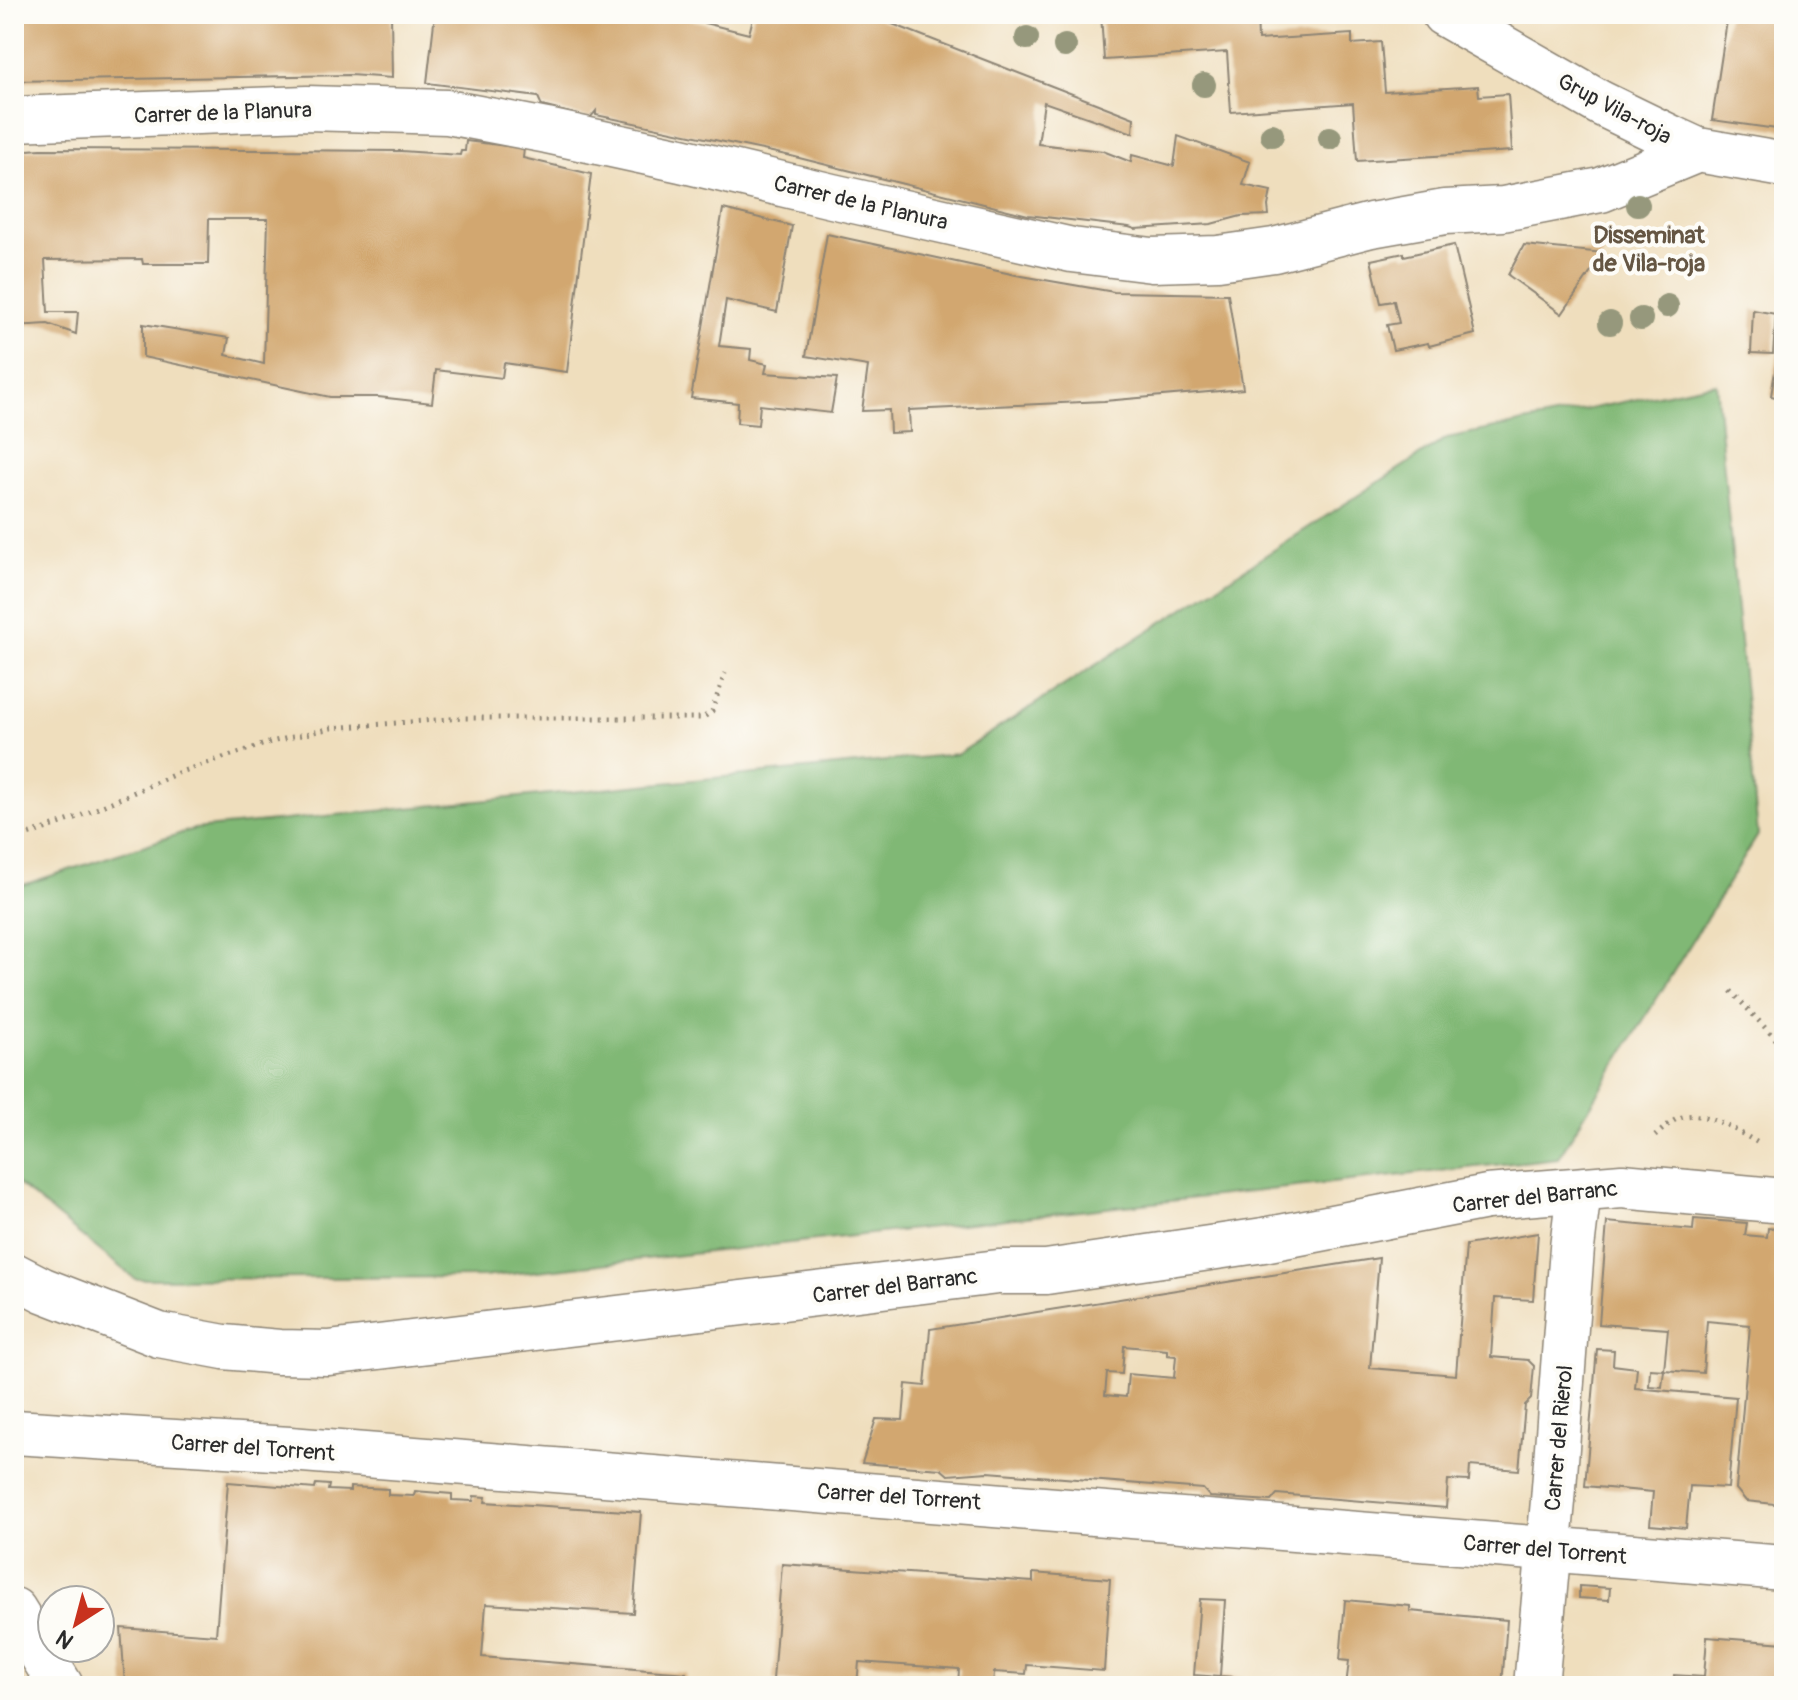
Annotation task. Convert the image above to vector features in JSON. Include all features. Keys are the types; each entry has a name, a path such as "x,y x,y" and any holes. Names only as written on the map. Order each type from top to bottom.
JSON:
{"street":[{"name":"Grup Vila-roja","path":"1454,16 1600,103 1698,150 1784,165"},
{"name":"Carrer de la Planura","path":"14,119 307,108 447,112 636,150 1072,250 1152,260 1218,258 1274,250 1371,225 1445,212 1503,209 1601,190 1698,150"},
{"name":"Carrer del Barranc","path":"14,1275 43,1290 159,1335 224,1347 329,1353 998,1272 1046,1272 1264,1240 1487,1197 1622,1186 1784,1201"},
{"name":"Carrer del Rierol","path":"1536,1686 1579,1190"},
{"name":"Carrer del Torrent","path":"14,1432 306,1450 1784,1568"},
{"path":"14,1610 61,1686"}],"path":[{"path":"14,840 73,819 180,772 271,742 331,728 462,718 703,718 712,711 725,673"},
{"path":"1731,991 1784,1048"}],"green space":[{"path":"1716,383 1758,835 1558,1158 483,1277 135,1279 14,1181 14,888 194,829 958,754 1447,438"}],"building":[{"path":"14,14 391,14 392,78 350,75 14,81"},
{"path":"435,14 684,14 684,18 749,34 754,14 871,14 1134,118 1133,133 1044,102 1038,144 1103,151 1131,162 1132,155 1174,166 1178,136 1250,162 1243,185 1271,191 1269,215 1241,216 1211,224 1135,229 1028,215 791,156 596,115 596,111 590,118 542,106 538,97 427,83"},
{"path":"1101,14 1257,14 1258,40 1352,34 1352,44 1381,42 1385,92 1478,86 1479,96 1508,94 1512,151 1357,161 1353,103 1231,112 1227,52 1104,60"},
{"path":"1728,14 1784,14 1784,130 1712,120"},
{"path":"466,141 524,148 523,158 591,174 567,372 504,363 502,378 436,370 432,403 378,397 330,397 143,357 143,324 229,338 226,355 264,364 268,219 209,219 208,264 143,264 142,259 45,260 48,312 78,312 76,334 48,324 14,326 14,151 401,151 460,155 461,151 465,151"},
{"path":"723,209 792,226 777,312 726,300 719,346 751,349 750,360 767,364 765,373 837,378 831,413 760,405 758,425 737,423 738,403 691,398"},
{"path":"827,234 1016,275 1114,292 1228,294 1243,389 1104,401 909,410 910,432 890,433 889,410 862,411 868,366 806,356"},
{"path":"1454,245 1475,334 1429,346 1428,343 1393,350 1387,325 1399,323 1394,301 1381,303 1371,260"},
{"path":"1524,245 1604,253 1562,314 1508,275"},
{"path":"1753,310 1776,314 1773,354 1751,353"},
{"path":"1784,328 1784,399 1771,396"},
{"path":"1694,1219 1747,1223 1745,1235 1767,1237 1768,1228 1784,1230 1784,1505 1746,1501 1736,1489 1750,1325 1707,1321 1703,1373 1664,1370 1668,1329 1599,1324 1607,1222 1693,1230"},
{"path":"1538,1233 1533,1300 1495,1298 1491,1357 1528,1360 1534,1366 1531,1399 1525,1405 1519,1470 1470,1466 1469,1481 1448,1480 1446,1508 1277,1494 1271,1501 1210,1497 1203,1489 988,1472 948,1475 941,1469 862,1463 876,1419 903,1420 906,1384 925,1386 930,1329 1379,1258 1370,1368 1456,1375 1466,1245","holes":["1124,1346 1167,1350 1167,1355 1176,1356 1174,1378 1128,1374 1126,1397 1105,1395 1107,1373 1122,1374"]},
{"path":"1597,1349 1614,1350 1613,1365 1637,1368 1635,1388 1736,1397 1728,1488 1690,1486 1686,1528 1650,1525 1653,1492 1585,1486"},
{"path":"1650,1369 1664,1370 1662,1387 1649,1386"},
{"path":"228,1482 315,1489 316,1484 329,1485 328,1490 350,1491 350,1487 388,1489 388,1495 414,1496 415,1491 452,1494 452,1500 473,1501 474,1496 486,1497 485,1502 641,1512 633,1613 486,1604 482,1657 686,1673 685,1686 125,1686 121,1628 216,1635"},
{"path":"782,1564 1033,1582 1033,1573 1110,1579 1104,1671 1027,1665 1026,1674 994,1672 993,1686 958,1686 959,1669 859,1662 857,1686 773,1680"},
{"path":"1579,1586 1610,1588 1609,1600 1579,1598"},
{"path":"1200,1599 1225,1600 1220,1676 1246,1678 1246,1686 1218,1686 1219,1677 1194,1675"},
{"path":"1345,1600 1410,1606 1410,1611 1507,1620 1502,1686 1346,1686 1349,1661 1340,1660"},
{"path":"1707,1637 1784,1643 1784,1686 1674,1686 1674,1675 1704,1677"}],"district":[{"name":"Disseminat de Vila-roja","path":"1649,249"}]}
